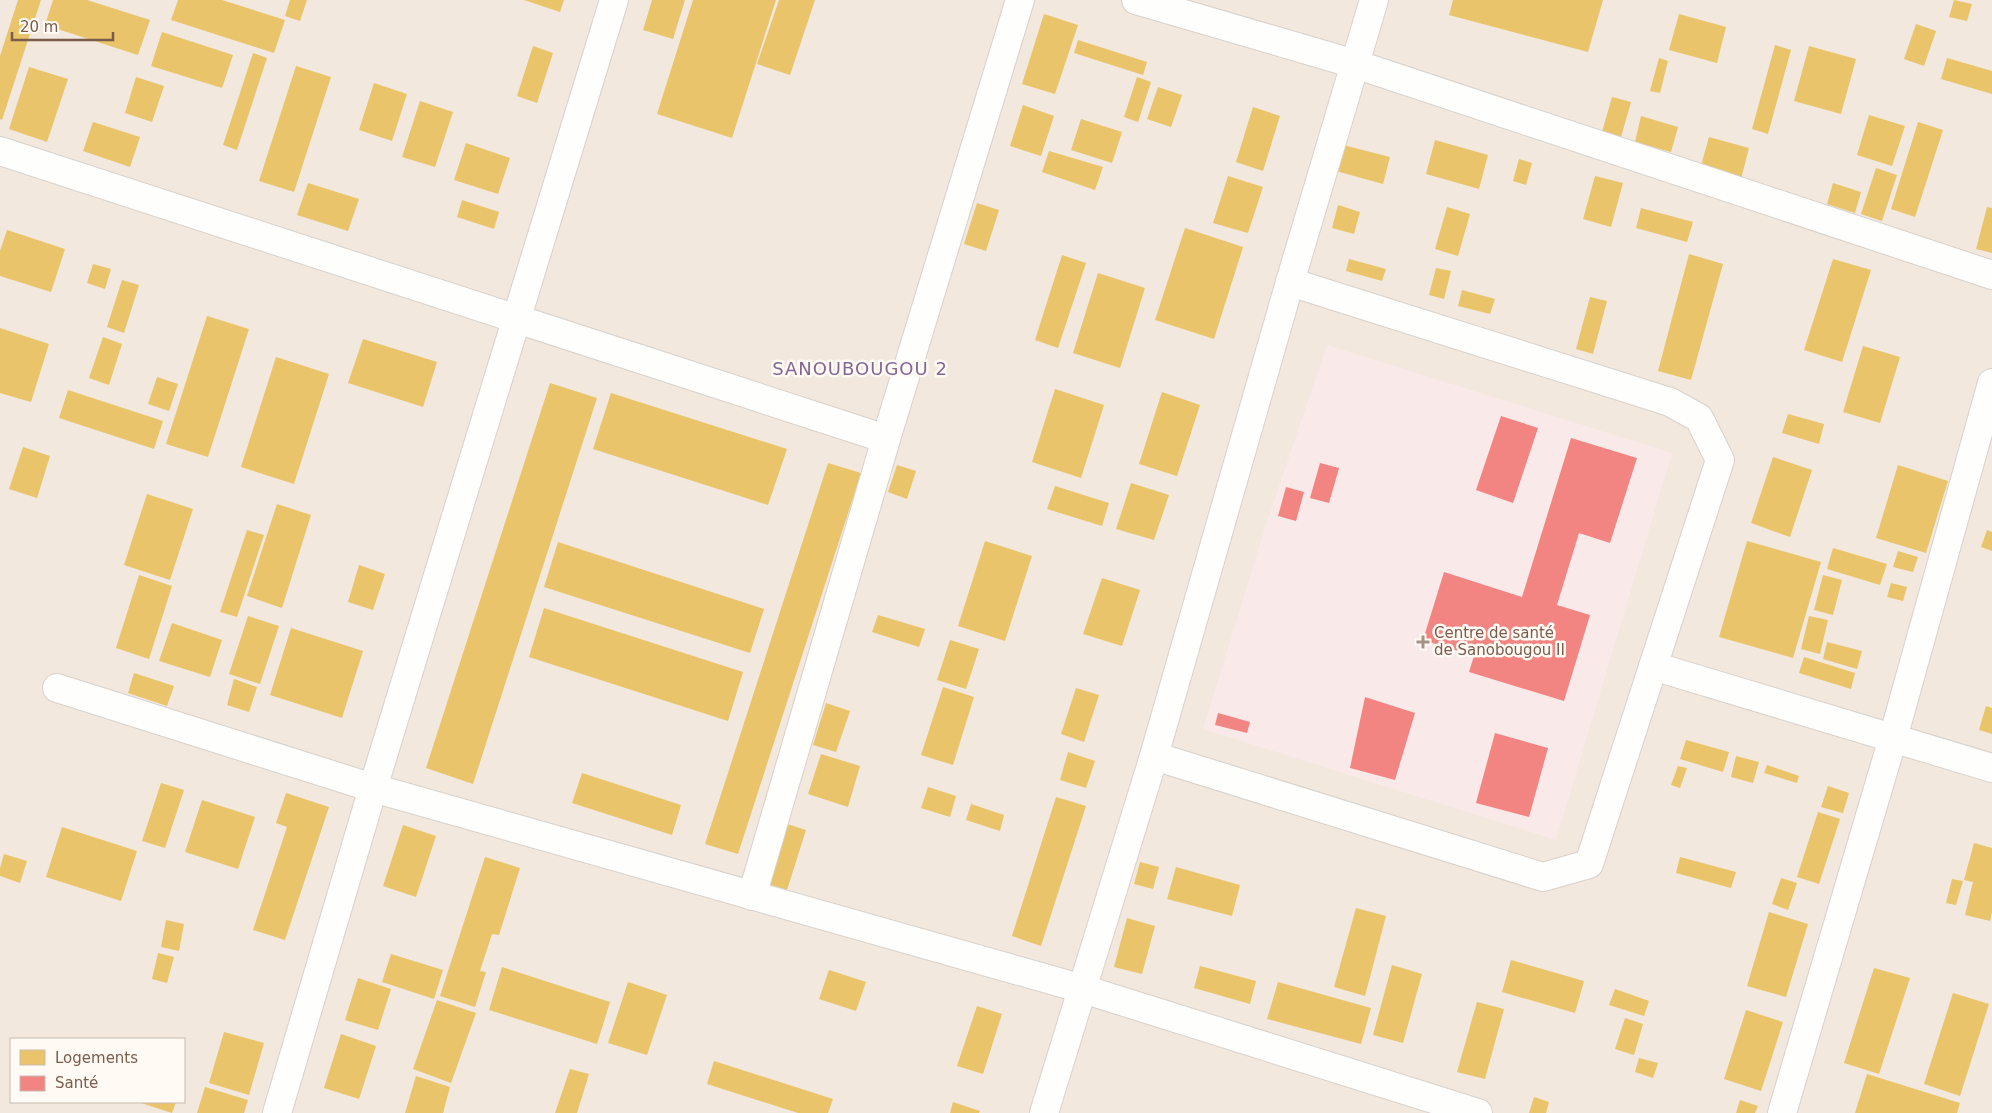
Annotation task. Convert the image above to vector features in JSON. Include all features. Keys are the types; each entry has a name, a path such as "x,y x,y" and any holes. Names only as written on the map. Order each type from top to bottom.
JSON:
{"street":[{"path":"277,1113 373,788 614,0"},
{"path":"752,896 886,439 1020,0"},
{"path":"1136,0 1355,64 1992,275"},
{"path":"1044,1113 1154,756 1290,282 1374,0"},
{"path":"0,151 886,439"},
{"path":"1154,756 1543,878 1589,864 1720,460 1699,418 1670,402 1290,282"},
{"path":"1782,1113 1893,738 1992,383"},
{"path":"1653,666 1992,768"},
{"path":"57,688 373,788 1082,989 1478,1113"}],"shaded area":[{"path":"0,0 1992,0 1992,1113 0,1113"},
{"name":"Centre de santé de Sanobougou II","path":"1327,345 1672,453 1556,840 1203,729 1265,528"}],"building: Logements":[{"path":"18,0 41,0 2,120 0,119 0,56"},
{"path":"53,0 87,0 150,20 138,55 45,25"},
{"path":"178,0 222,0 285,20 274,53 171,20"},
{"path":"290,0 307,0 300,21 285,16"},
{"path":"524,0 564,0 560,12"},
{"path":"652,0 685,0 673,39 643,30"},
{"path":"693,0 776,0 732,138 657,114"},
{"path":"779,0 815,0 790,75 757,64"},
{"path":"1453,0 1603,0 1588,52 1449,15"},
{"path":"1954,0 1972,4 1967,21 1949,17"},
{"path":"1044,14 1078,25 1055,94 1022,84"},
{"path":"1679,14 1726,27 1717,63 1669,50"},
{"path":"1916,24 1936,31 1924,66 1904,59"},
{"path":"162,32 233,55 222,88 151,66"},
{"path":"1078,40 1147,62 1143,75 1074,53"},
{"path":"1775,45 1791,50 1768,134 1752,129"},
{"path":"533,46 553,53 537,103 517,96"},
{"path":"1809,46 1856,59 1841,114 1794,101"},
{"path":"253,53 267,58 237,150 223,145"},
{"path":"1659,58 1668,61 1660,93 1650,91"},
{"path":"1947,58 1992,71 1992,94 1941,79"},
{"path":"296,66 331,77 294,192 259,181"},
{"path":"29,67 68,79 47,142 9,129"},
{"path":"136,77 164,86 152,122 125,113"},
{"path":"1137,77 1151,82 1138,122 1124,117"},
{"path":"374,83 407,94 392,141 359,130"},
{"path":"1158,87 1182,95 1171,127 1147,119"},
{"path":"1612,97 1631,102 1619,144 1600,139"},
{"path":"420,101 453,112 435,167 402,157"},
{"path":"1023,105 1054,116 1041,156 1010,146"},
{"path":"1253,107 1280,116 1263,171 1236,162"},
{"path":"1869,115 1905,126 1892,166 1857,155"},
{"path":"1641,116 1678,127 1671,152 1635,142"},
{"path":"1081,119 1122,132 1112,163 1071,150"},
{"path":"93,122 140,137 130,167 83,151"},
{"path":"1918,122 1943,130 1915,217 1891,209"},
{"path":"1709,137 1749,148 1740,183 1699,173"},
{"path":"1435,140 1488,155 1479,189 1426,174"},
{"path":"466,143 510,158 498,194 454,180"},
{"path":"1343,145 1390,157 1383,184 1336,171"},
{"path":"1049,151 1103,167 1095,190 1042,172"},
{"path":"1519,159 1532,163 1526,185 1513,181"},
{"path":"1876,168 1897,175 1882,221 1861,214"},
{"path":"1228,176 1263,187 1248,233 1213,223"},
{"path":"1595,176 1623,183 1611,227 1583,219"},
{"path":"308,183 359,199 348,231 297,215"},
{"path":"1833,183 1861,192 1855,213 1827,204"},
{"path":"462,200 499,212 494,229 457,217"},
{"path":"977,203 999,210 986,251 964,244"},
{"path":"1338,205 1360,212 1354,234 1332,228"},
{"path":"1447,207 1470,214 1458,256 1435,249"},
{"path":"1987,207 1992,208 1992,253 1976,249"},
{"path":"1641,208 1693,222 1687,242 1636,228"},
{"path":"1185,228 1243,247 1214,339 1155,320"},
{"path":"7,230 65,249 51,292 0,276 0,251"},
{"path":"1689,254 1723,264 1691,380 1658,371"},
{"path":"1062,255 1086,263 1058,348 1035,340"},
{"path":"1349,259 1386,269 1382,281 1346,271"},
{"path":"1833,259 1871,270 1842,362 1804,350"},
{"path":"93,264 111,269 105,289 87,283"},
{"path":"1436,268 1451,271 1444,299 1429,295"},
{"path":"1098,273 1145,288 1120,368 1073,353"},
{"path":"122,280 139,285 124,333 107,327"},
{"path":"1462,290 1495,299 1490,314 1458,306"},
{"path":"1590,297 1607,301 1593,354 1576,349"},
{"path":"207,316 249,329 208,457 166,444"},
{"path":"0,328 49,344 31,402 0,393"},
{"path":"103,337 122,344 109,385 89,378"},
{"path":"363,339 437,362 423,407 348,383"},
{"path":"1863,346 1900,357 1880,423 1843,412"},
{"path":"276,357 329,374 294,484 241,467"},
{"path":"157,377 178,384 169,411 148,404"},
{"path":"550,383 597,398 473,784 426,768"},
{"path":"1055,389 1104,405 1081,478 1032,462"},
{"path":"68,390 163,421 154,449 59,418"},
{"path":"1162,392 1200,405 1177,476 1139,464"},
{"path":"611,393 787,449 768,505 593,449"},
{"path":"1788,414 1824,424 1819,444 1782,433"},
{"path":"23,447 50,456 37,498 9,489"},
{"path":"1773,457 1812,470 1790,537 1751,523"},
{"path":"828,463 861,473 738,854 705,844"},
{"path":"897,465 916,471 907,499 888,492"},
{"path":"1898,465 1948,481 1926,553 1876,538"},
{"path":"1131,483 1169,495 1154,540 1116,529"},
{"path":"1055,486 1109,503 1102,526 1047,509"},
{"path":"147,494 193,509 170,580 124,565"},
{"path":"277,504 311,515 282,608 247,596"},
{"path":"247,530 264,535 237,617 220,612"},
{"path":"1987,530 1992,532 1992,551 1981,547"},
{"path":"985,541 1032,556 1005,641 958,626"},
{"path":"1747,541 1821,562 1793,658 1719,637"},
{"path":"558,542 764,609 750,653 544,587"},
{"path":"1833,548 1887,564 1880,585 1827,569"},
{"path":"1898,551 1918,557 1913,572 1893,567"},
{"path":"359,565 385,574 373,610 348,602"},
{"path":"139,575 172,586 149,659 116,648"},
{"path":"1823,575 1842,580 1833,615 1814,610"},
{"path":"1102,578 1140,590 1122,646 1083,634"},
{"path":"1891,583 1907,587 1903,601 1887,597"},
{"path":"544,608 743,672 728,721 529,657"},
{"path":"878,615 925,629 919,647 872,632"},
{"path":"248,616 279,626 260,684 229,674"},
{"path":"1809,616 1828,620 1820,654 1801,649"},
{"path":"172,623 222,640 210,677 159,661"},
{"path":"291,628 363,651 342,718 270,695"},
{"path":"950,640 979,649 966,689 937,680"},
{"path":"1827,642 1862,651 1857,669 1823,659"},
{"path":"1804,657 1855,673 1851,689 1799,673"},
{"path":"134,673 174,686 167,706 128,693"},
{"path":"234,679 257,687 249,712 227,705"},
{"path":"943,687 974,697 953,765 921,755"},
{"path":"1076,688 1099,695 1084,742 1061,734"},
{"path":"826,703 850,711 836,752 813,745"},
{"path":"1986,706 1992,708 1992,734 1979,730"},
{"path":"1686,740 1729,752 1723,772 1680,759"},
{"path":"1068,752 1095,761 1086,788 1060,780"},
{"path":"821,754 860,766 848,807 808,794"},
{"path":"1736,756 1759,762 1753,783 1731,777"},
{"path":"1767,765 1799,776 1797,783 1764,773"},
{"path":"1678,766 1687,768 1680,788 1671,785"},
{"path":"582,773 681,805 672,835 572,803"},
{"path":"161,783 184,790 165,848 142,841"},
{"path":"1828,786 1849,793 1843,813 1821,807"},
{"path":"928,787 956,796 950,817 921,808"},
{"path":"286,793 329,807 285,940 253,930 287,827 276,823"},
{"path":"1056,797 1086,806 1041,946 1012,936"},
{"path":"202,800 255,817 238,869 185,852"},
{"path":"971,804 1004,815 1000,831 966,820"},
{"path":"1818,812 1840,819 1819,884 1797,877"},
{"path":"784,823 806,830 787,890 765,883"},
{"path":"403,825 436,836 416,897 383,886"},
{"path":"62,827 137,851 121,901 46,877"},
{"path":"1974,843 1992,848 1992,912 1990,921 1965,915 1973,882 1964,880"},
{"path":"4,854 27,861 20,883 0,876"},
{"path":"485,857 520,868 499,935 492,934 480,971 486,972 475,1007 440,996"},
{"path":"1680,857 1736,872 1731,888 1676,873"},
{"path":"1140,862 1159,867 1153,889 1134,884"},
{"path":"1176,867 1240,885 1232,916 1167,899"},
{"path":"1781,878 1797,883 1788,910 1772,904"},
{"path":"1952,879 1963,881 1956,905 1946,903"},
{"path":"1356,908 1386,916 1365,996 1334,987"},
{"path":"1769,912 1808,924 1786,997 1747,986"},
{"path":"1127,918 1155,926 1142,974 1114,967"},
{"path":"166,920 184,924 179,951 161,947"},
{"path":"158,953 174,957 167,983 152,979"},
{"path":"391,954 443,970 434,999 382,982"},
{"path":"1511,960 1584,981 1575,1013 1502,992"},
{"path":"1392,965 1422,974 1403,1043 1373,1035"},
{"path":"1200,966 1256,981 1250,1004 1194,988"},
{"path":"502,967 610,1002 597,1044 489,1010"},
{"path":"1874,968 1910,978 1879,1074 1844,1063"},
{"path":"829,970 866,982 856,1011 819,999"},
{"path":"358,978 391,989 378,1030 345,1020"},
{"path":"628,982 667,995 647,1055 608,1043"},
{"path":"1278,982 1371,1008 1361,1044 1267,1019"},
{"path":"1615,989 1649,1001 1644,1016 1609,1005"},
{"path":"1953,993 1989,1004 1960,1096 1924,1084"},
{"path":"437,1000 476,1013 451,1083 413,1069"},
{"path":"1477,1002 1504,1009 1485,1079 1457,1072"},
{"path":"977,1006 1002,1014 983,1074 957,1066"},
{"path":"1746,1010 1783,1022 1761,1091 1724,1079"},
{"path":"1625,1018 1643,1024 1634,1055 1615,1049"},
{"path":"224,1032 264,1043 249,1095 209,1083"},
{"path":"341,1034 376,1046 359,1099 324,1088"},
{"path":"1639,1058 1658,1063 1653,1078 1635,1072"},
{"path":"714,1061 833,1099 828,1113 798,1113 707,1084"},
{"path":"570,1069 589,1074 577,1113 555,1113"},
{"path":"1867,1074 1960,1103 1957,1113 1855,1113"},
{"path":"416,1076 450,1087 443,1113 405,1113"},
{"path":"205,1087 248,1100 244,1113 197,1113"},
{"path":"1534,1097 1549,1102 1546,1113 1529,1113"},
{"path":"1740,1100 1758,1106 1755,1113 1736,1113"},
{"path":"953,1102 980,1111 979,1113 950,1113"},
{"path":"141,1103 176,1103 172,1113"}],"building: Santé":[{"path":"1501,416 1538,428 1513,503 1476,490"},
{"path":"1571,438 1637,458 1610,543 1579,533 1557,605 1590,615 1564,701 1469,672 1474,656 1423,640 1444,572 1522,597"},
{"path":"1320,463 1339,468 1329,503 1310,498"},
{"path":"1286,487 1304,492 1296,521 1278,516"},
{"path":"1365,697 1415,713 1395,780 1350,768"},
{"path":"1218,713 1250,722 1247,733 1215,725"},
{"path":"1495,733 1548,748 1529,817 1476,803"}],"place":[{"name":"Centre de santé de Sanobougou II","path":"1423,642"}],"district":[{"name":"SANOUBOUGOU 2","path":"860,368"}]}
